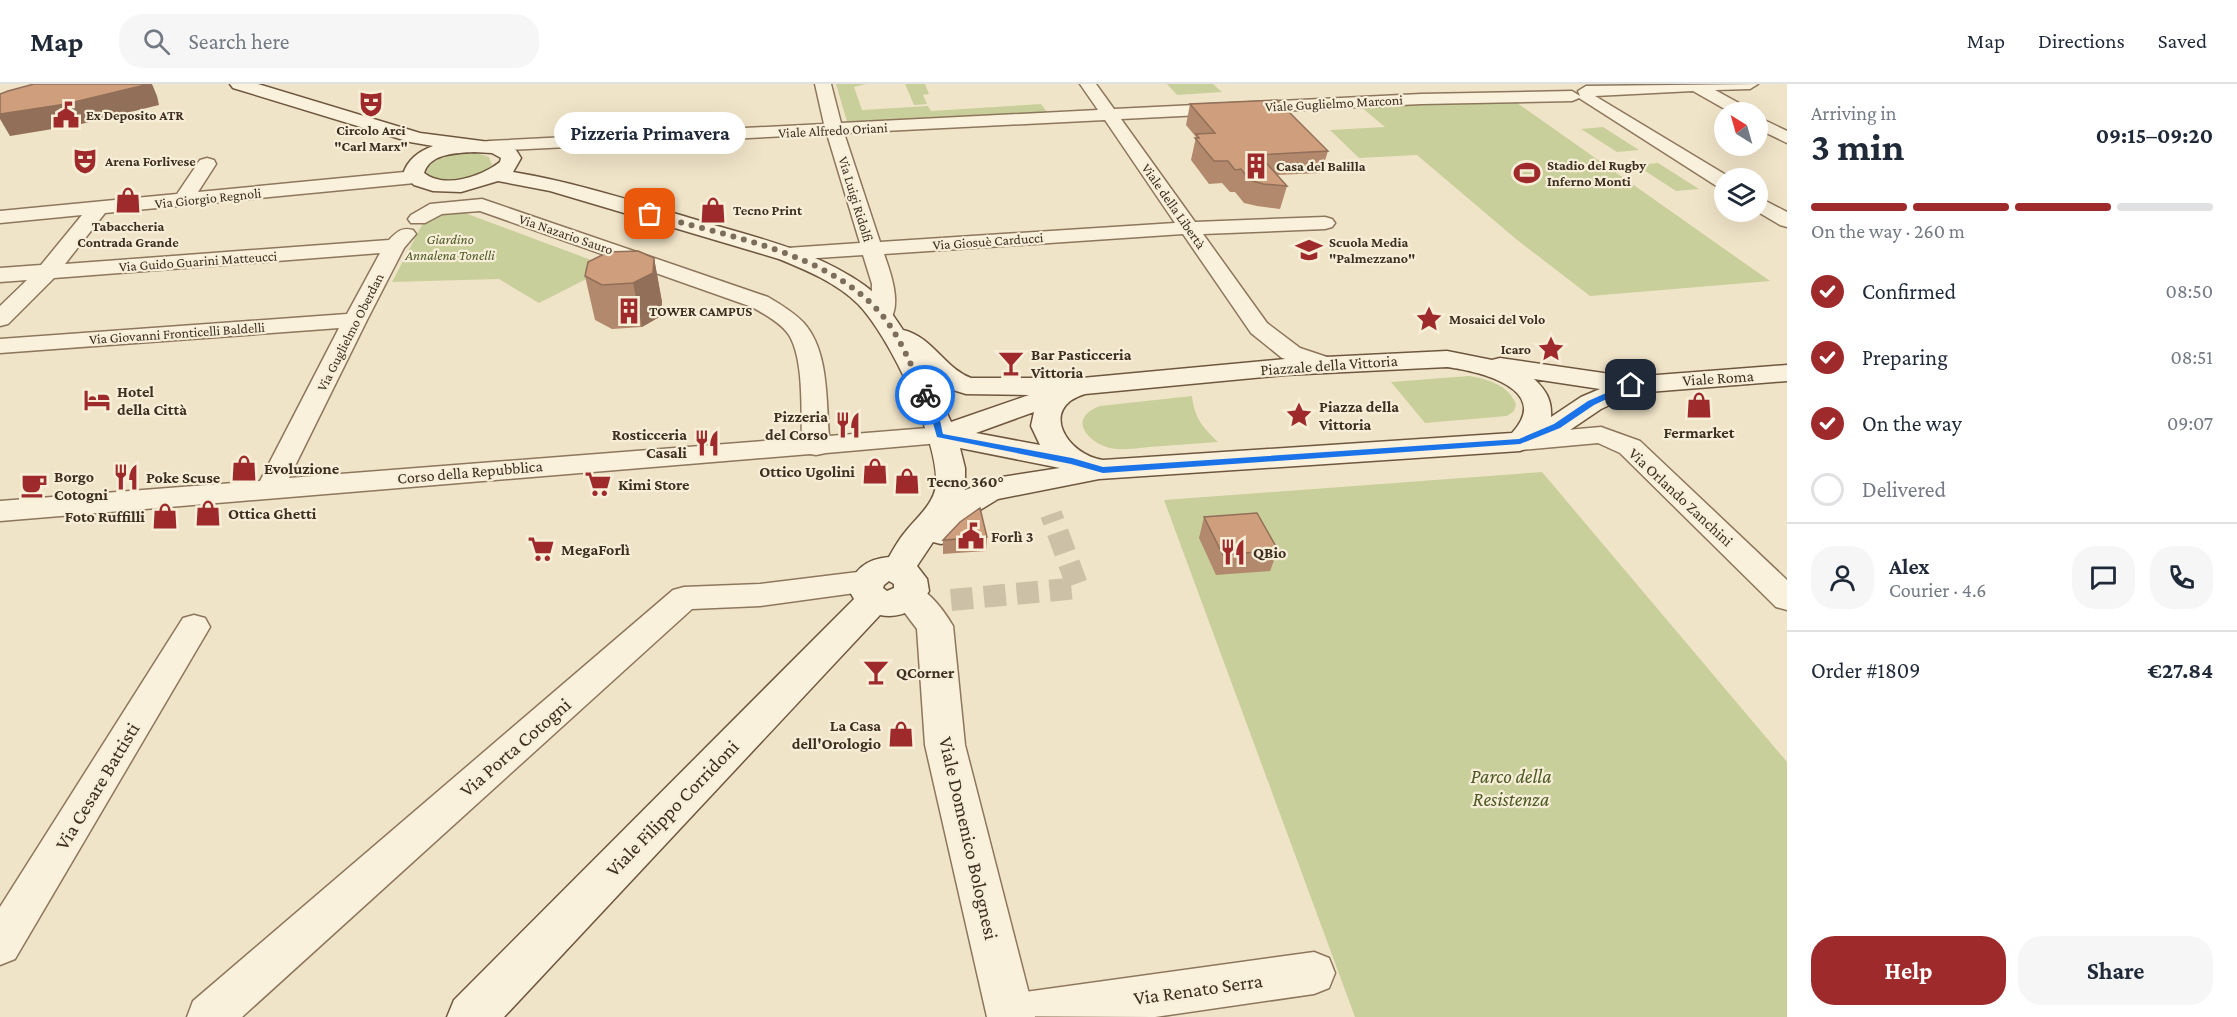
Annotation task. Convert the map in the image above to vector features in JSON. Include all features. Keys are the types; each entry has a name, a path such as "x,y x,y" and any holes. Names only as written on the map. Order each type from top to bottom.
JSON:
{"main road":[{"path":"222,84 418,148 419,167 426,183 453,185 506,165 553,185 787,254 836,278 866,298 888,324 922,350 950,380 966,386 1073,389"},
{"path":"239,84 417,138 465,146 489,146 504,151 506,165"},
{"path":"419,167 444,150 465,146"},
{"name":"Viale Filippo Corridoni","path":"888,324 934,413 951,463 948,499 914,543 892,586"},
{"name":"Piazzale della Vittoria","path":"940,435 1073,389 1233,372 1446,359 1472,361 1510,375 1527,388 1534,396 1539,408 1537,421 1520,442"},
{"name":"Viale Roma","path":"1472,361 1631,385 1787,373"},
{"path":"940,435 1084,466 1520,442 1557,426 1591,403 1631,385"},
{"path":"1073,389 1047,410 1045,423 1048,435 1059,450 1084,466"},
{"name":"Viale Filippo Corridoni","path":"471,1017 892,586 914,570 920,559 971,501 990,492 1017,485 1076,477 1084,466"},
{"name":"Viale Domenico Bolognesi","path":"892,586 935,626 945,745 952,783 1011,1016"}],"street":[{"name":"Via Luigi Ridolfi","path":"823,84 834,129 883,284 888,324"},
{"name":"Viale della Libertà","path":"1088,84 1259,328 1291,353 1327,365"},
{"name":"Viale Guglielmo Marconi","path":"1110,116 1575,91 1621,91 1693,85 1750,84"},
{"path":"1693,85 1724,102"},
{"path":"1575,91 1714,176"},
{"name":"Viale Alfredo Oriani","path":"489,146 1110,116"},
{"path":"1768,128 1787,138"},
{"name":"Viale Alfredo Oriani","path":"506,165 532,148 555,144"},
{"path":"182,201 207,164"},
{"name":"Via Giorgio Regnoli","path":"0,218 182,201 368,176 393,179 419,167"},
{"path":"368,176 418,188 424,192 424,213"},
{"name":"Via Nazario Sauro","path":"453,185 462,196 482,206 760,302 789,322 801,335 808,350 816,447"},
{"name":"Via Guglielmo Oberdan","path":"270,489 395,246 453,185"},
{"name":"Via Nazario Sauro","path":"424,213 438,208 482,206"},
{"path":"1768,209 1787,221"},
{"path":"0,320 47,272 97,210"},
{"name":"Via Giosuè Carducci","path":"787,254 1189,228 1325,223"},
{"name":"Via Guido Guarini Matteucci","path":"0,275 395,246"},
{"path":"690,302 718,287"},
{"name":"Via Giovanni Fronticelli Baldelli","path":"0,346 355,320"},
{"name":"Viale della Libertà","path":"1233,372 1261,360 1265,355 1259,328"},
{"name":"Corso della Repubblica","path":"0,511 816,447 940,435"},
{"name":"Via Orlando Zanchini","path":"1520,442 1601,435 1630,447 1787,599"},
{"name":"Via Porta Cotogni","path":"209,1017 684,598 892,586"},
{"name":"Via Cesare Battisti","path":"0,945 194,627"},
{"name":"Via Renato Serra","path":"1011,1016 1314,973"}],"green space":[{"path":"836,84 866,84 854,87 862,110 928,106 931,111 1041,104 1047,112 848,125"},
{"path":"905,84 925,84 929,94 923,95 927,104 914,105"},
{"path":"1167,84 1213,84 1222,92 1177,95"},
{"name":"Stadio del Rugby Inferno Monti","path":"1510,98 1770,281 1590,296 1516,239 1417,155 1359,158 1330,130 1385,127 1361,107"},
{"path":"1603,127 1639,150 1617,152 1581,129"},
{"path":"458,153 477,153 489,157 492,165 479,175 461,180 442,179 427,173 428,166 440,158"},
{"path":"1658,163 1699,189 1676,191 1636,165"},
{"name":"Giardino Annalena Tonelli","path":"462,212 610,267 539,303 499,279 392,282 423,223 437,215"},
{"path":"1469,376 1490,381 1503,388 1516,404 1514,411 1507,416 1425,423 1391,382"},
{"path":"1192,396 1200,422 1218,442 1116,449 1098,443 1085,432 1084,418 1089,411 1100,406"},
{"name":"Parco della Resistenza","path":"1542,472 1787,762 1787,1017 1355,1017 1164,500"}],"building":[{"path":"34,84 149,84 66,104 0,114 0,94"},
{"path":"1277,100 1328,151 1259,155 1287,186 1263,184 1250,180 1241,169 1235,170 1228,161 1214,161 1195,138 1199,138 1196,134 1215,133 1190,104"},
{"path":"638,251 654,258 653,273 633,283 602,285 585,276 588,262 608,252"},
{"path":"980,508 987,537 943,540 960,522"},
{"path":"1257,513 1278,550 1223,555 1204,517"}],"tunnel":[{"path":"951,600 1078,588 1051,514"}],"way so far":[{"path":"650,214 787,254 836,278 866,298 882,315 894,332 925,395"}],"place":[{"name":"Circolo Arci \"Carl Marx\"","path":"371,104"},
{"name":"Ex Deposito ATR","path":"66,115"},
{"name":"Arena Forlivese","path":"85,161"},
{"name":"Casa del Balilla","path":"1256,166"},
{"name":"Stadio del Rugby Inferno Monti","path":"1527,173"},
{"name":"Tabaccheria Contrada Grande","path":"128,200"},
{"name":"Tecno Print","path":"713,210"},
{"name":"Pizzeria Primavera","path":"650,214"},
{"name":"Scuola Media \"Palmezzano\"","path":"1309,250"},
{"name":"TOWER CAMPUS","path":"629,311"},
{"name":"Mosaici del Volo","path":"1429,319"},
{"name":"Icaro","path":"1551,349"},
{"name":"Bar Pasticceria Vittoria","path":"1011,363"},
{"name":"Hotel della Città","path":"97,400"},
{"name":"Fermarket","path":"1699,405"},
{"name":"Piazza della Vittoria","path":"1299,415"},
{"name":"Pizzeria del Corso","path":"848,425"},
{"name":"Rosticceria Casali","path":"707,443"},
{"name":"Evoluzione","path":"244,468"},
{"name":"Ottico Ugolini","path":"875,471"},
{"name":"Poke Scuse","path":"126,477"},
{"name":"Tecno 360°","path":"907,481"},
{"name":"Kimi Store","path":"598,484"},
{"name":"Borgo Cotogni","path":"34,485"},
{"name":"Ottica Ghetti","path":"208,513"},
{"name":"Foto Ruffilli","path":"165,516"},
{"name":"Forlì 3","path":"971,536"},
{"name":"MegaForlì","path":"541,549"},
{"name":"QBio","path":"1233,552"},
{"name":"QCorner","path":"876,672"},
{"name":"La Casa dell'Orologio","path":"901,734"}],"route":[{"path":"925,395 934,413 940,435 1072,461 1096,470 1103,470 1520,442 1557,426 1591,403 1631,385"}]}
